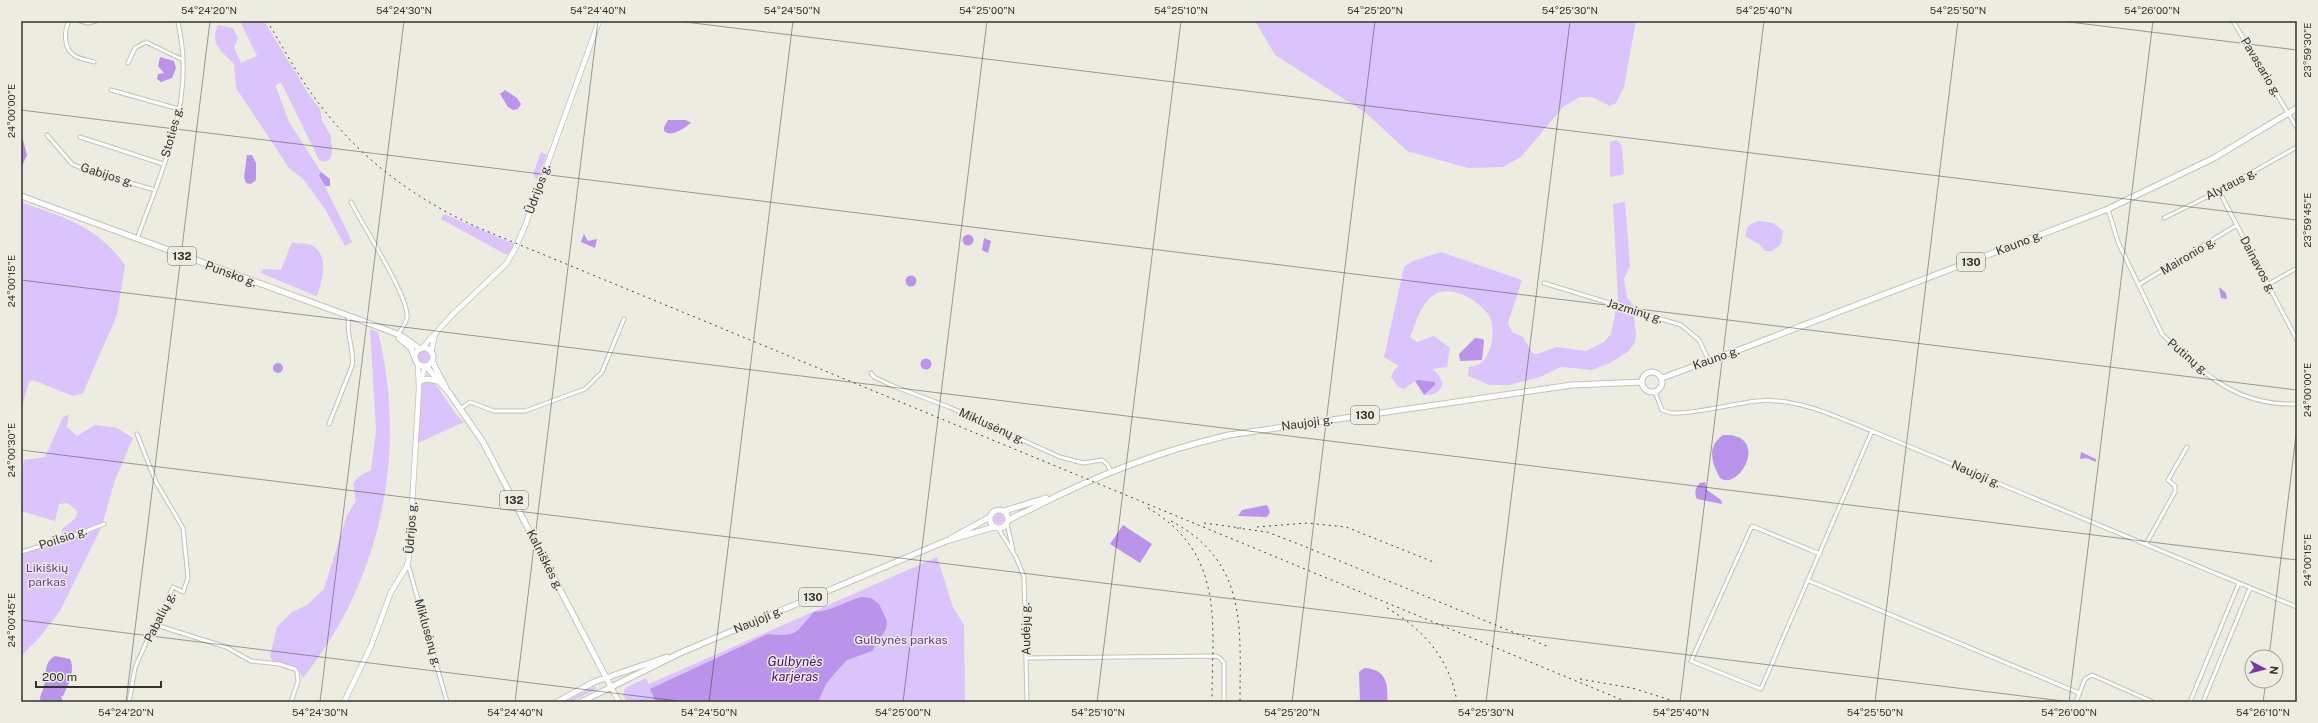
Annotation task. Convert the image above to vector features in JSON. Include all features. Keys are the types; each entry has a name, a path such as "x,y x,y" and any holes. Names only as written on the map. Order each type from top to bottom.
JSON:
{"main road":[{"name":"Ūdrijos g.","path":"421,348 500,270 515,249 599,21"},
{"name":"Kauno g.","path":"1662,378 2108,209 2214,158 2297,108"},
{"name":"Punsko g.","path":"21,196 349,316 397,336 421,348 428,349 431,353"},
{"path":"431,353 436,332"},
{"name":"Punsko g.","path":"397,336 411,348 418,365"},
{"path":"414,356 421,348"},
{"name":"132","path":"431,353 432,361"},
{"path":"418,365 425,367 432,361"},
{"name":"Kalniškės g.","path":"432,361 450,394 483,442 611,687"},
{"name":"Ūdrijos g.","path":"344,702 371,646 391,592 407,566 410,550 419,388 418,365"},
{"name":"Ūdrijos g.","path":"419,388 425,367"},
{"name":"Kalniškės g.","path":"425,367 450,394"},
{"path":"1648,372 1655,372 1662,378 1662,386 1655,392 1646,390 1642,382 1644,376 1648,372"},
{"path":"421,381 430,379 438,382"},
{"name":"Naujoji g.","path":"1004,511 1053,496 1110,471 1175,449 1249,431 1572,385 1642,382"},
{"name":"Naujoji g.","path":"1007,523 1053,496"},
{"name":"130","path":"990,517 996,510 1004,511"},
{"path":"1004,511 1007,523"},
{"path":"990,517 990,522 996,528"},
{"name":"Naujoji g.","path":"581,702 680,653 946,541 990,517"},
{"name":"130","path":"996,528 1007,523"},
{"name":"Naujoji g.","path":"946,541 996,528"},
{"name":"Naujoji g.","path":"557,702 606,678 680,653"},
{"path":"611,687 619,702"}],"street":[{"path":"70,21 65,35 70,51 74,56 94,62"},
{"path":"80,21 88,23 96,21"},
{"name":"Stoties g.","path":"137,239 155,190 179,109 183,60 178,21"},
{"name":"Pavasario g.","path":"2233,21 2297,128"},
{"path":"128,63 135,48 139,44 146,42 183,60"},
{"path":"111,90 179,109"},
{"name":"Gabijos g.","path":"47,136 72,164 88,171 155,190"},
{"path":"80,137 163,164"},
{"name":"Alytaus g.","path":"2164,218 2219,191 2297,147"},
{"name":"Dainavos g.","path":"2219,191 2297,340"},
{"path":"351,202 397,288 407,314 406,321 397,336"},
{"name":"Putinų g.","path":"2108,209 2118,242 2162,334 2178,350 2226,388 2258,401 2297,404"},
{"name":"Maironio g.","path":"2138,285 2237,225"},
{"path":"2269,284 2297,268"},
{"name":"Jazminų g.","path":"1544,282 1681,325 1699,340 1709,360"},
{"path":"329,424 352,366 353,357 347,329 349,316"},
{"path":"460,409 470,402 494,411 525,411 585,389 602,372 624,319"},
{"name":"Miklusėnų g.","path":"871,373 874,378 949,407 1060,457 1083,463 1102,460 1107,464 1110,471"},
{"name":"Naujoji g.","path":"1655,392 1662,410 1671,413 1758,401 1777,401 1799,405 1872,431 2297,607"},
{"path":"1820,554 1752,526 1691,661 1761,689 1807,580 1820,554 1872,431"},
{"name":"Pabalių g.","path":"129,702 135,668 152,629 156,625 173,587 183,592 187,584 184,533 178,516 156,482 137,434"},
{"path":"2146,544 2175,492 2175,486 2168,480 2187,447"},
{"name":"Audėjų g.","path":"1007,523 1008,534 1025,582 1027,702"},
{"name":"Poilsio g.","path":"21,552 65,539 104,524"},
{"name":"Audėjų g.","path":"996,528 1016,557"},
{"name":"Miklusėnų g.","path":"407,566 409,568 447,702"},
{"path":"1807,580 2079,693"},
{"path":"2190,702 2239,583"},
{"path":"2203,702 2250,588"},
{"path":"156,625 226,648 251,661 279,664 295,669 298,672 298,681 291,702"},
{"path":"1026,658 1216,656 1224,663 1224,702"},
{"path":"2076,702 2085,679 2092,676 2153,702"}],"green space":[{"path":"240,21 264,21 308,93 320,109 322,121 331,136 332,153 330,159 325,162 319,160 284,88 281,83 277,84 276,87 289,122 321,172 319,174 352,242 345,246 325,209 303,179 289,168 236,88 234,64 218,47 215,38 218,25 233,28 238,38 234,48 241,63 257,56"},
{"path":"1255,21 1636,21 1624,87 1616,103 1610,106 1592,97 1580,97 1563,107 1521,157 1503,167 1468,168 1407,151 1366,113 1275,55"},
{"path":"1617,140 1622,146 1624,174 1610,177 1610,142"},
{"path":"541,152 547,155 537,180 533,174"},
{"path":"21,202 79,224 103,241 114,251 125,265 117,315 83,393 73,396 33,380 29,382 21,410"},
{"path":"1625,202 1630,266 1624,279 1627,297 1633,305 1636,336 1635,342 1629,351 1610,363 1592,370 1561,367 1540,377 1509,385 1490,385 1468,376 1469,367 1482,362 1491,345 1493,332 1488,314 1469,297 1452,292 1444,292 1436,294 1429,299 1418,317 1410,337 1417,342 1434,336 1450,348 1447,367 1432,369 1441,378 1442,387 1436,393 1424,395 1426,392 1415,381 1404,389 1398,387 1391,377 1394,370 1399,366 1384,357 1404,267 1413,261 1441,252 1522,280 1508,323 1512,332 1523,337 1532,353 1537,354 1557,347 1586,351 1604,342 1611,334 1618,299 1613,204"},
{"path":"444,214 515,244 510,254 505,254 441,219"},
{"path":"1760,221 1773,223 1783,231 1781,244 1772,251 1765,251 1759,244 1746,237 1747,228"},
{"path":"292,242 311,245 321,254 323,261 323,274 318,294 316,296 261,273 263,269 281,270"},
{"path":"370,329 378,332 387,377 390,423 388,469 381,514 369,558 352,600 330,640 303,678 295,668 272,660 270,656 277,627 292,612 307,605 324,589 347,515 356,501 353,484 358,477 371,470 376,430"},
{"path":"424,351 428,353 430,357 428,361 424,363 420,361 418,357 420,353"},
{"path":"427,381 434,382 456,414 464,422 418,443 422,384"},
{"path":"69,414 67,427 77,436 95,425 117,428 133,438 115,480 103,522 62,538 62,529 76,518 77,511 68,503 59,504 55,521 21,511 21,477 24,460 45,457 63,417"},
{"path":"999,514 1004,519 999,524 994,519"},
{"name":"Likiškių parkas","path":"101,528 60,611 40,637 21,656 21,554"},
{"name":"Gulbynės parkas","path":"937,557 953,607 964,625 965,702 627,702 623,695 625,688 646,678 649,684"},
{"path":"595,686 596,689 571,702 565,702"}],"water":[{"path":"160,57 174,61 176,68 172,78 161,82 157,79 158,74 164,73 158,66"},
{"path":"505,90 517,98 521,104 518,109 513,110 508,107 500,94"},
{"path":"668,120 686,120 691,123 678,132 667,133 664,131 664,127"},
{"path":"21,133 27,155 21,168"},
{"path":"247,155 252,155 256,163 256,180 251,184 246,183 244,177"},
{"path":"321,172 330,179 330,186 325,186 319,175"},
{"path":"584,234 588,241 597,239 595,248 581,242"},
{"path":"966,235 970,235 972,236 972,244 966,245 963,242 963,238"},
{"path":"984,238 991,241 988,253 982,250"},
{"path":"911,275 915,277 917,281 915,285 911,287 907,285 905,281 907,277"},
{"path":"2219,287 2226,293 2227,299 2221,298"},
{"path":"1475,338 1483,339 1484,341 1482,360 1460,361 1459,354"},
{"path":"926,358 930,360 932,364 930,368 926,370 922,368 920,364 922,360"},
{"path":"276,363 280,363 282,364 282,372 276,373 273,370 273,366"},
{"path":"1415,381 1435,382 1435,385 1424,395"},
{"path":"1723,435 1737,437 1746,443 1748,451 1747,461 1742,470 1736,477 1728,480 1720,478 1712,455 1714,445"},
{"path":"2081,452 2096,459 2096,462 2086,458 2080,459"},
{"path":"1705,482 1707,490 1721,500 1722,504 1697,499 1695,492 1696,488 1700,483"},
{"path":"1267,505 1270,512 1267,517 1238,516 1242,510"},
{"path":"1123,525 1152,544 1140,563 1110,544"},
{"name":"Gulbynės karjeras","path":"861,597 871,598 879,604 887,621 886,629 872,651 847,660 826,684 818,702 656,702 650,689 768,634 791,634 799,629 814,612 832,608"},
{"path":"55,656 70,659 72,664 71,678 63,696 61,696 63,702 40,702 47,665"},
{"path":"1364,668 1377,671 1384,678 1387,688 1387,702 1360,702 1359,672"}],"railway":[{"path":"267,21 306,85 329,116 347,136 386,173 408,189 454,216 479,228 1627,702"},
{"path":"1148,508 1173,526 1191,547 1203,569 1209,593 1212,618 1212,702"},
{"path":"1171,521 1196,537 1214,556 1227,577 1234,599 1238,623 1240,648 1240,702"},
{"path":"1204,523 1241,528"},
{"path":"1257,527 1307,523 1346,527 1436,563"},
{"path":"1237,528 1267,532 1549,647"},
{"path":"1387,608 1412,626 1433,647 1448,672 1457,702"},
{"path":"1580,679 1632,688 1677,702"}]}
